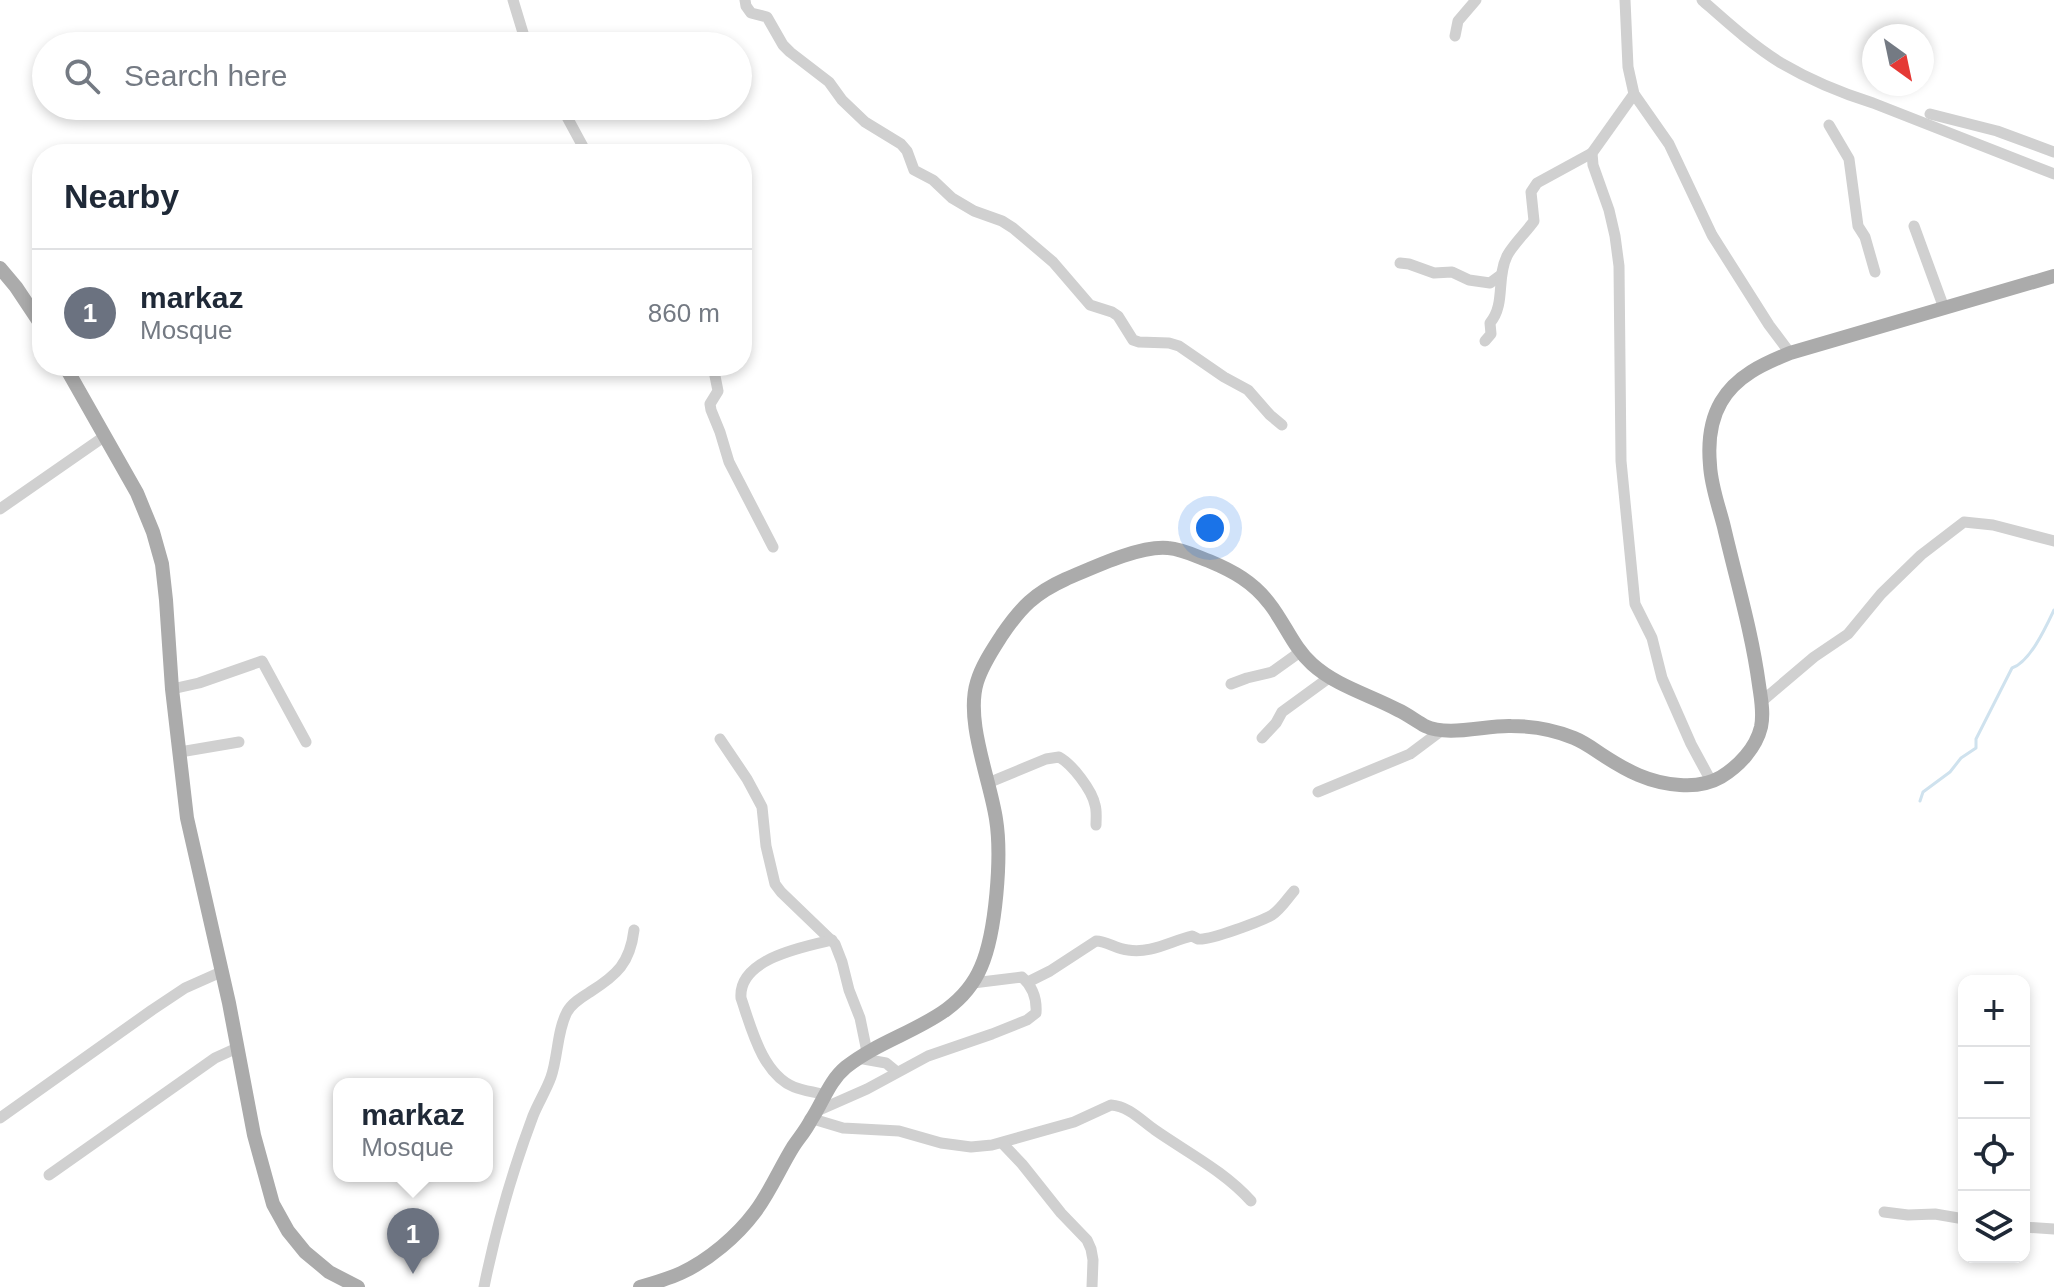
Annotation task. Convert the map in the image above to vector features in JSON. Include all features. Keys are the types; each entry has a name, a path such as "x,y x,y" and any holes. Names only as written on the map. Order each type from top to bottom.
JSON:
{"main road":[{"path":"0,268 32,311"},
{"path":"640,1287 683,1273 728,1240 755,1211 837,1075 863,1055 946,1012 973,983 990,936 999,861 996,816 973,704 977,681 988,658 1026,603 1062,581 1148,549 1178,550 1225,567 1247,581 1269,602 1300,652 1318,669 1426,726 1442,730 1513,725 1560,733 1581,741 1642,778 1688,786 1719,779 1752,748 1761,727 1756,660 1710,473 1710,436 1720,404 1737,383 1760,365 1790,353 2054,276"},
{"path":"71,376 137,493 162,564 172,689 190,837 204,888 254,1135 276,1210 293,1238 316,1262 338,1278 358,1287"}],"street":[{"path":"513,0 523,32"},
{"path":"745,0 751,13 767,17 783,45 829,82 865,122 901,144 914,170 933,180 952,198 974,211 1013,228 1053,262 1090,305 1118,316 1133,340 1179,346 1248,390 1282,425"},
{"path":"1455,36 1458,21 1476,0"},
{"path":"1625,0 1628,67 1634,94 1669,144 1712,235 1790,353"},
{"path":"1702,0 1768,54 1815,81 2054,174"},
{"path":"1485,341 1491,334 1490,323 1497,315 1501,275 1507,255 1534,221 1531,192 1537,183 1592,153 1634,94"},
{"path":"1930,114 1997,131 2054,152"},
{"path":"569,120 582,144"},
{"path":"1829,125 1849,159 1858,226 1865,237 1875,272"},
{"path":"1592,153 1593,165 1609,210 1619,266 1621,461 1635,604 1652,638 1662,678 1711,781"},
{"path":"1914,226 1944,308"},
{"path":"1400,263 1434,273 1452,272 1469,280 1490,283 1501,275"},
{"path":"715,376 718,391 710,404 711,410 729,462 773,547"},
{"path":"0,509 105,436"},
{"path":"1761,702 1814,657 1848,634 1881,594 1921,555 1964,522 1993,525 2054,541"},
{"path":"1231,684 1272,672 1300,652"},
{"path":"172,689 262,661 306,742"},
{"path":"1262,738 1282,712 1330,677"},
{"path":"1318,792 1410,754 1442,730"},
{"path":"720,739 762,807 766,846 775,884 832,940 839,952 860,1018 863,1055 888,1064 897,1072"},
{"path":"180,752 239,742"},
{"path":"988,783 1046,759 1059,757 1067,761 1091,795 1096,825"},
{"path":"1028,982 1096,941 1132,951 1168,945 1192,936 1198,939 1222,935 1271,915 1294,891"},
{"path":"484,1287 511,1178 535,1110 552,1075 565,1018 571,1006 621,968 632,945 634,930"},
{"path":"825,1095 795,1088 766,1062 757,1048 740,990 747,975 774,957 832,940"},
{"path":"0,1118 163,1002 221,972"},
{"path":"815,1115 928,1056 1032,1017 1037,1008 1028,982 1020,976 973,983"},
{"path":"49,1175 215,1058 237,1048"},
{"path":"815,1115 843,1128 899,1131 961,1147 983,1147 1080,1121 1111,1105 1120,1106 1217,1170 1251,1201"},
{"path":"1002,1143 1087,1240 1093,1260 1092,1287"},
{"path":"1884,1212 1958,1218"},
{"path":"2030,1227 2054,1229"}],"waterway":[{"path":"1920,801 1923,792 1976,748 1976,739 2012,668 2031,651 2054,610"}],"place":[{"name":"markaz","path":"413,1274"}]}
